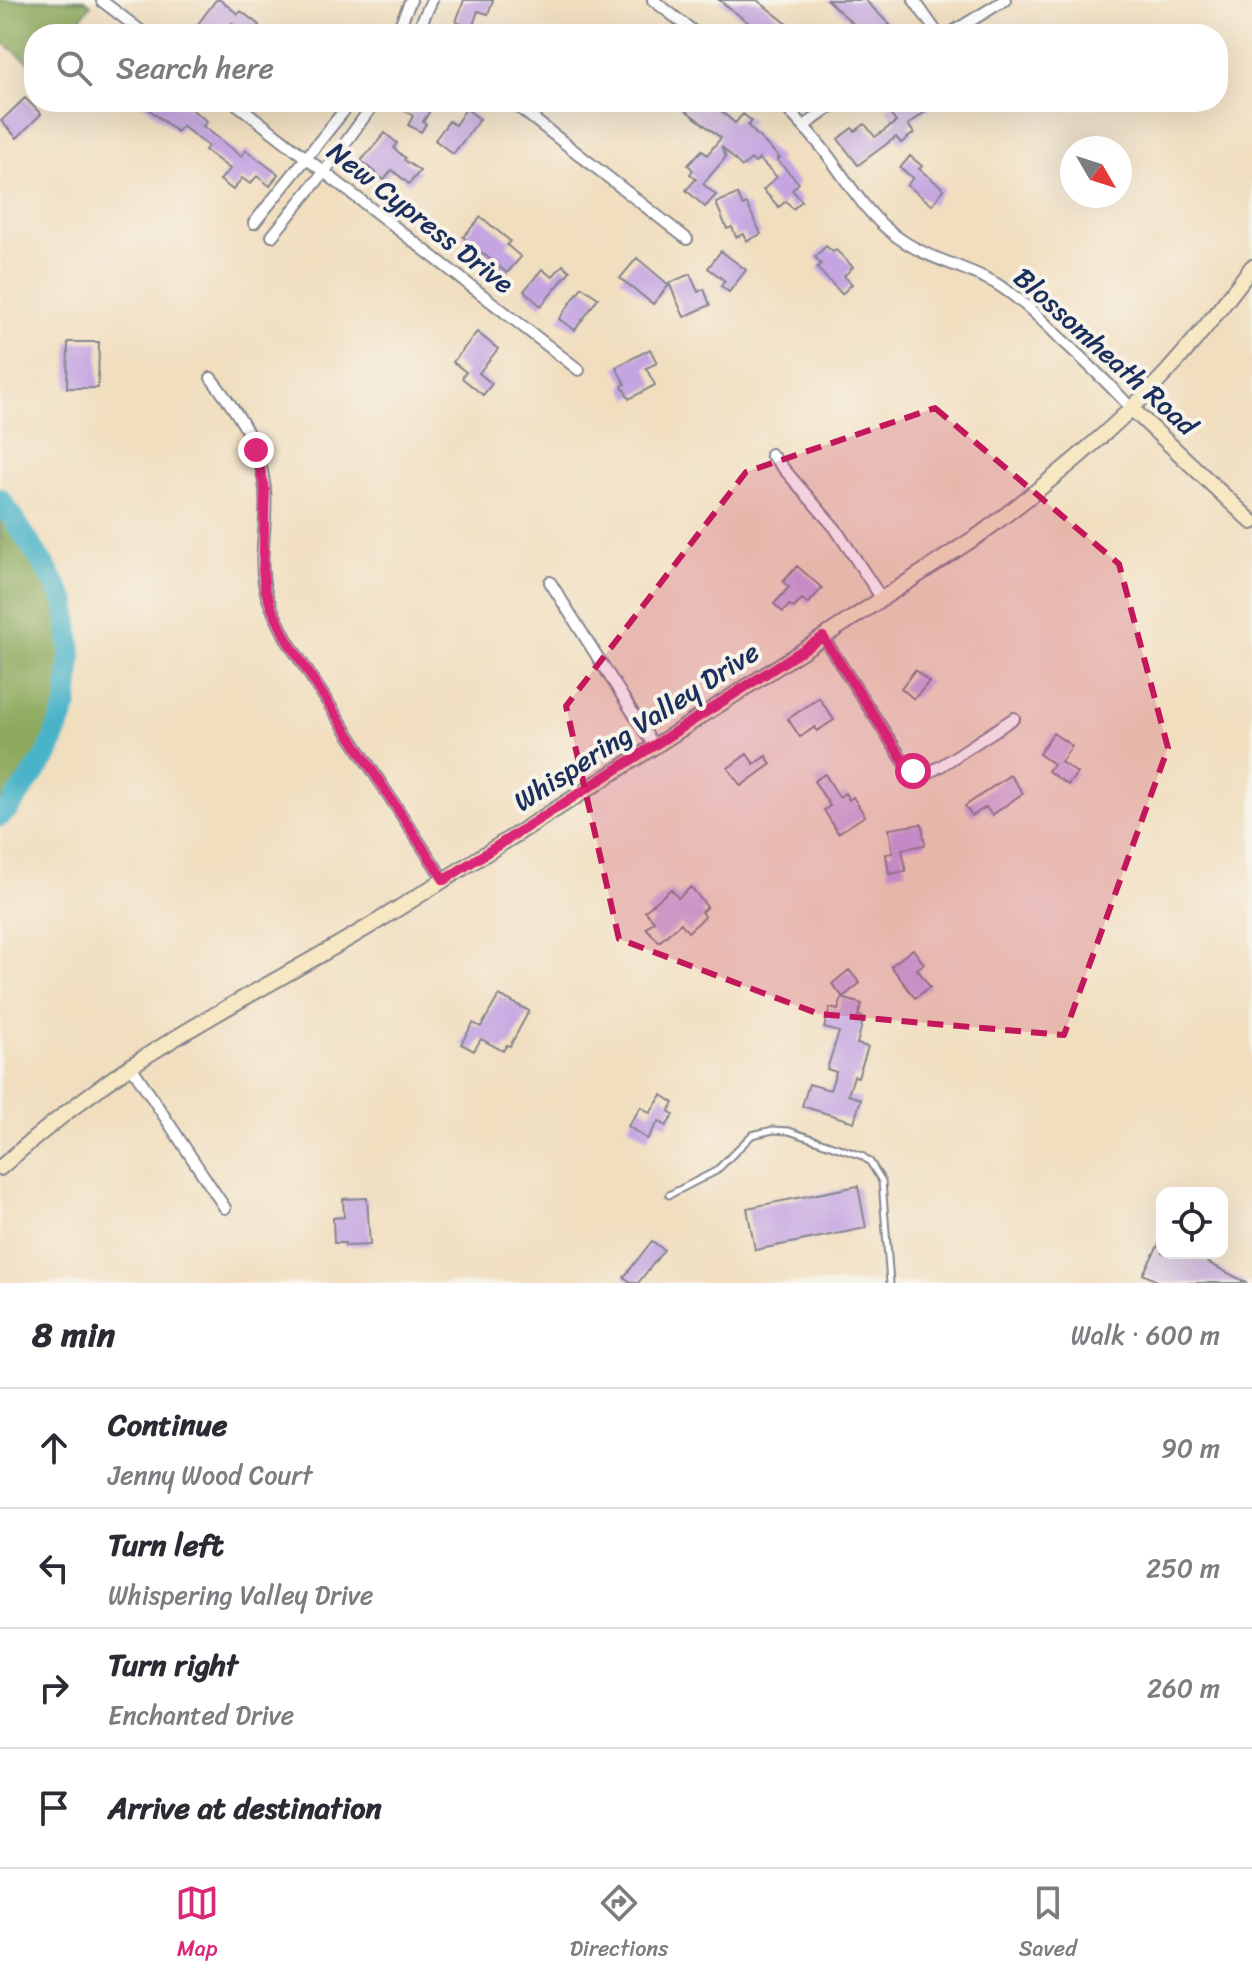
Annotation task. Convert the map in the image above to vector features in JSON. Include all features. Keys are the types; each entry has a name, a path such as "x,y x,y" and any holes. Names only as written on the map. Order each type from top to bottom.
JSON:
{"street":[{"path":"403,24 411,0"},
{"path":"421,24 432,0"},
{"path":"653,0 684,24"},
{"path":"914,0 931,24"},
{"path":"965,24 1005,0"},
{"path":"102,1 132,24"},
{"name":"New Cypress Drive","path":"247,112 579,370"},
{"path":"254,223 343,112"},
{"path":"272,236 368,112"},
{"path":"525,112 687,239"},
{"name":"Blossomheath Road","path":"790,112 828,154 867,210 896,237 938,259 984,277 1013,295 1252,522"},
{"path":"804,126 824,112"},
{"name":"Whispering Valley Drive","path":"0,1168 60,1117 131,1066 444,880 982,533 1070,465 1131,408 1176,361 1252,267"},
{"path":"211,378 238,413 250,435 261,468 265,490 263,571 272,609 287,640 444,880"},
{"path":"771,454 835,528 882,599"},
{"path":"550,582 654,746"},
{"path":"823,637 904,762 913,771 926,774 934,770 1014,718"},
{"path":"131,1066 225,1208"}],"lane":[{"path":"669,1195 716,1171 752,1135 773,1130 789,1131 862,1156 870,1162 882,1181 890,1283"}],"highlighted area":[{"path":"935,408 1119,564 1168,748 1064,1035 819,1014 619,939 566,706 746,472"}],"green space":[{"path":"0,0 84,0 91,5 76,24 24,24 24,58 0,40"},
{"path":"0,499 66,603 71,655 67,704 48,754 0,816"}],"building":[{"path":"216,0 220,0 258,24 232,23 198,24"},
{"path":"464,0 493,0 488,14 478,11 473,24 456,22"},
{"path":"719,0 757,0 787,24 750,24"},
{"path":"827,0 865,0 889,24 854,24"},
{"path":"24,99 24,112 41,114 17,138 1,121"},
{"path":"152,112 195,112 207,121 203,126 241,156 246,150 278,174 270,186 257,176 250,184 242,178 233,190 220,180 230,169 205,150 208,146 182,126 177,132"},
{"path":"407,112 429,112 421,132 408,125 413,116"},
{"path":"464,112 470,112 480,119 453,154 435,140 449,121 455,125"},
{"path":"688,112 722,112 735,123 743,114 752,121 748,126 780,158 777,160 799,183 792,190 802,201 793,209 786,201 779,207 763,190 777,177 759,159 755,163 751,159 742,167 721,146 726,157 703,184 716,195 705,207 686,190 696,179 690,174 693,170 688,165 702,150 707,155 721,138"},
{"path":"888,112 925,112 908,125 914,133 901,143 896,137 858,165 838,139 852,128 855,131 865,124 875,137 896,122"},
{"path":"385,133 397,143 394,148 404,160 420,171 409,184 392,170 384,180 361,161"},
{"path":"910,156 922,166 919,169 944,189 932,205 907,185 913,178 900,168"},
{"path":"737,194 743,206 747,204 761,234 747,241 744,234 736,237 732,227 727,229 716,203"},
{"path":"481,217 510,241 507,245 521,257 507,273 463,237"},
{"path":"826,246 833,252 836,250 853,267 844,276 852,284 842,294 817,268 821,264 815,257"},
{"path":"721,251 746,270 729,292 721,286 725,281 708,268"},
{"path":"637,258 669,285 653,304 620,278"},
{"path":"563,265 570,271 541,306 524,291 542,269 552,277"},
{"path":"690,274 698,292 704,289 710,305 684,317 669,283"},
{"path":"582,287 598,298 575,330 559,319"},
{"path":"477,332 498,349 479,373 492,384 483,395 462,378 466,372 453,362"},
{"path":"68,342 99,342 98,388 67,388"},
{"path":"650,349 657,363 646,368 655,385 629,399 616,367"},
{"path":"797,566 822,588 808,604 802,599 794,608 789,605 783,612 774,604 789,587 783,582"},
{"path":"915,670 929,682 914,699 901,688"},
{"path":"819,698 834,720 800,737 788,719"},
{"path":"1053,733 1072,746 1061,762 1077,773 1068,785 1048,771 1053,764 1039,754"},
{"path":"747,754 754,764 766,756 771,764 741,786 728,768"},
{"path":"825,774 839,797 845,793 849,800 853,797 865,816 838,833 824,810 830,806 814,781"},
{"path":"1010,775 1023,793 992,815 986,807 972,816 965,806"},
{"path":"922,824 925,845 902,849 906,871 889,874 886,854 893,853 889,829"},
{"path":"691,887 707,907 701,912 705,917 688,932 681,923 659,942 646,928 654,921 645,911 671,889 678,898"},
{"path":"913,949 924,964 917,969 930,987 915,998 891,966"},
{"path":"849,970 860,983 843,997 832,984"},
{"path":"499,995 529,1011 510,1046 507,1045 503,1051 481,1039 474,1051 461,1044 473,1023 481,1027"},
{"path":"842,998 862,1004 858,1016 864,1017 857,1044 868,1047 848,1095 861,1099 854,1122 802,1106 809,1084 830,1090 836,1072 827,1069 839,1032 824,1028 830,1008 838,1010"},
{"path":"662,1095 674,1103 669,1111 674,1115 666,1126 659,1121 647,1139 628,1126 641,1107 650,1113"},
{"path":"858,1186 866,1228 755,1250 747,1208"},
{"path":"367,1198 370,1245 334,1243 333,1218 344,1217 343,1199"},
{"path":"652,1241 664,1250 638,1283 632,1283 624,1277"},
{"path":"1156,1249 1156,1259 1201,1259 1247,1283 1161,1283 1143,1274"}],"waterway":[{"path":"0,499 66,603 71,655 67,704 48,754 0,816"}],"route":[{"path":"256,450 265,490 263,571 272,609 287,640 444,880 823,637 904,762 913,771"}]}
